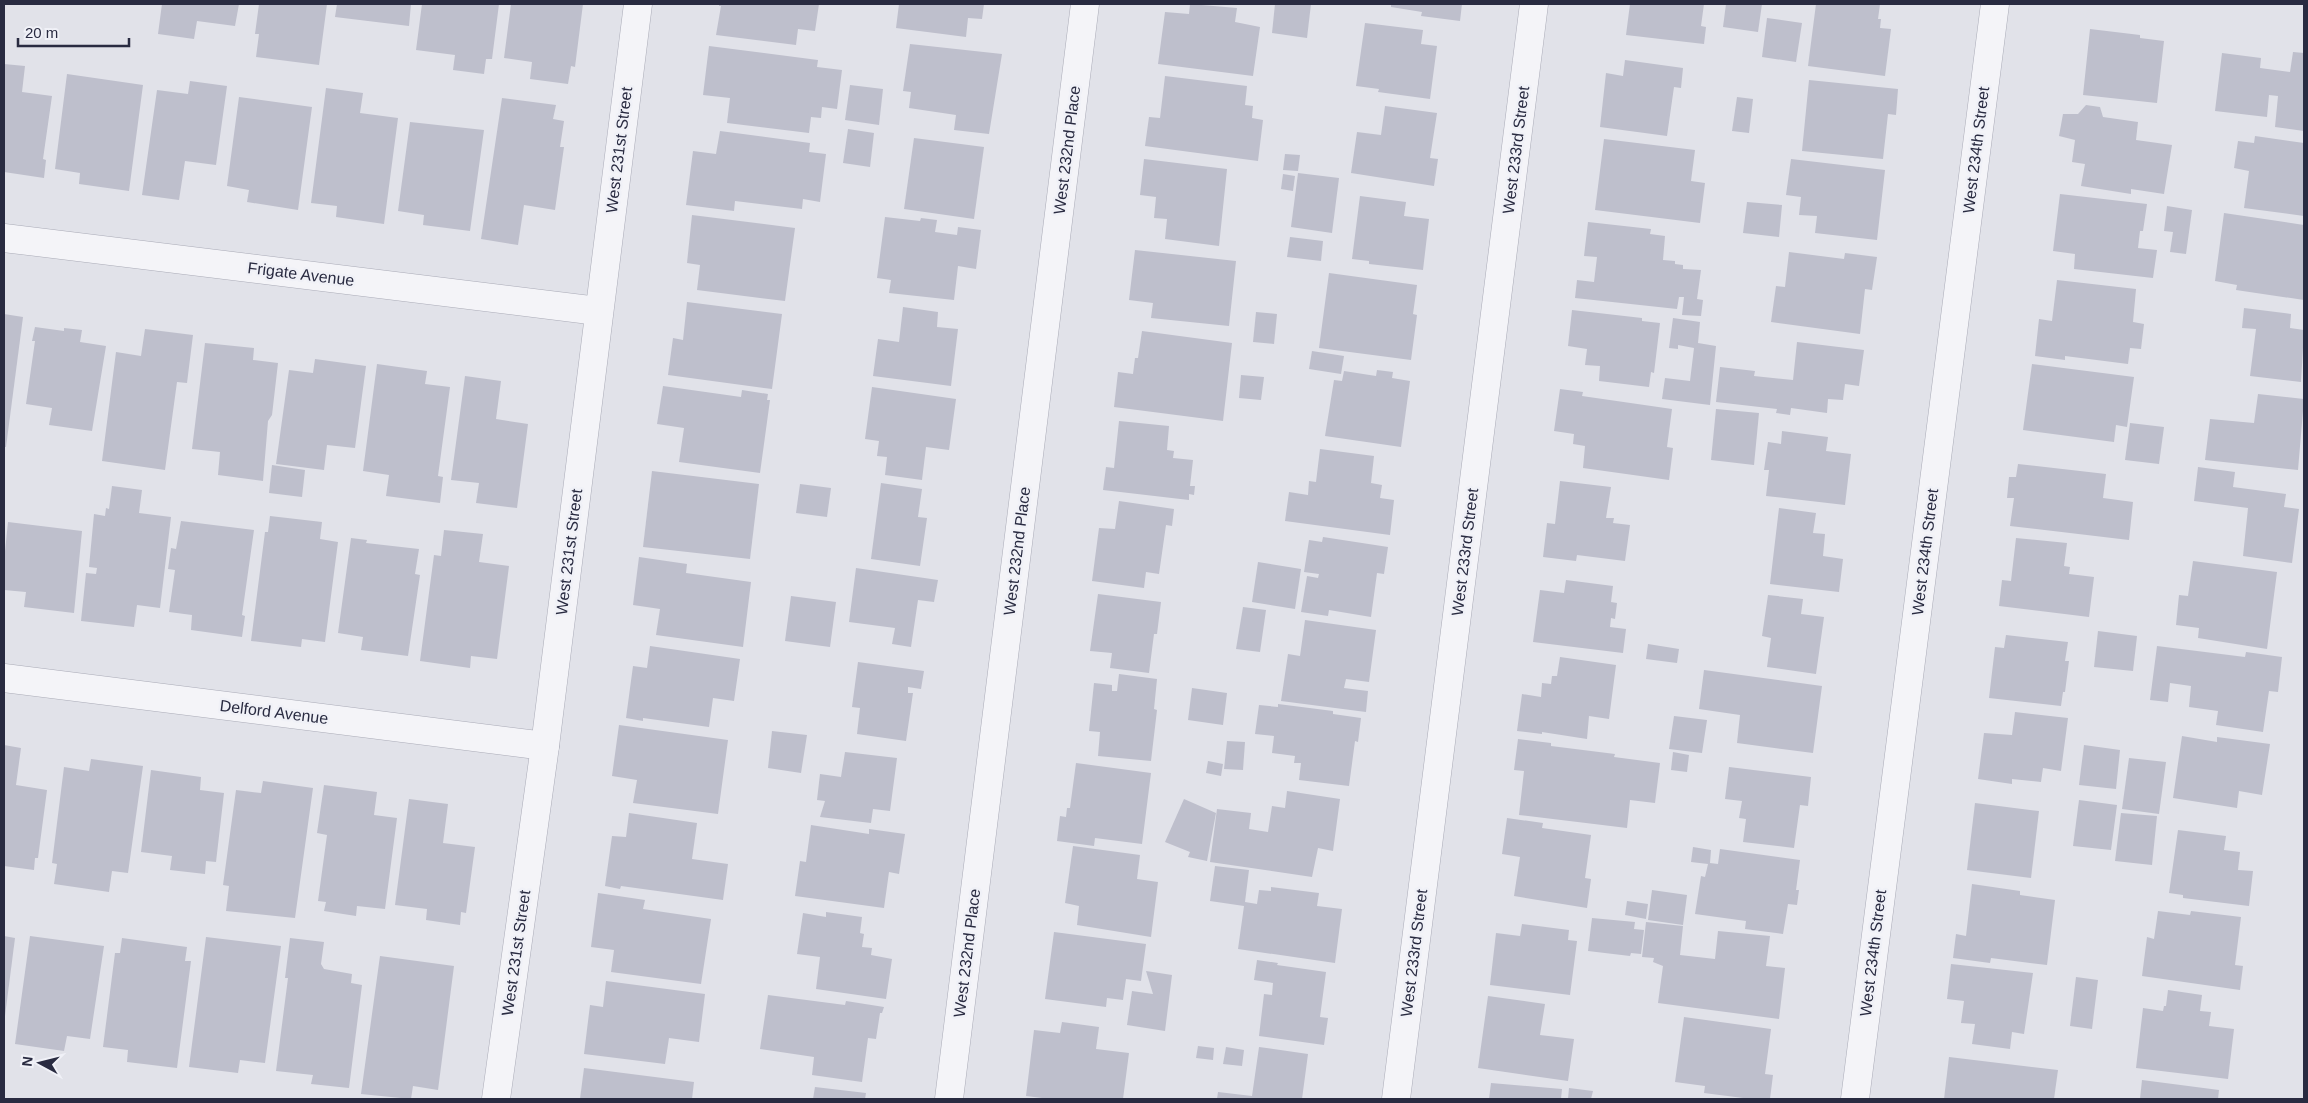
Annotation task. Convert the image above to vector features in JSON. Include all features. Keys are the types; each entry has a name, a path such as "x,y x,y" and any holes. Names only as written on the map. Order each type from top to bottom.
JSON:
{"street":[{"name":"West 231st Street","path":"496,1099 545,746 598,311 638,4"},
{"name":"West 232nd Place","path":"949,1099 1085,4"},
{"name":"West 233rd Street","path":"1396,1099 1534,4"},
{"name":"West 234th Street","path":"1855,1099 1995,4"},
{"name":"Frigate Avenue","path":"4,238 598,311"},
{"name":"Delford Avenue","path":"4,678 545,746"}],"building":[{"path":"162,4 239,4 235,26 197,21 194,39 158,34"},
{"path":"259,4 327,4 319,65 256,57 259,34 255,34"},
{"path":"337,4 411,4 409,26 335,17"},
{"path":"422,4 499,4 492,59 486,59 484,74 453,70 455,55 416,50"},
{"path":"511,4 583,4 575,67 571,66 568,84 530,79 532,62 504,58"},
{"path":"719,4 819,4 815,31 798,29 796,45 716,35 721,6"},
{"path":"899,4 984,4 982,19 968,18 966,37 896,28"},
{"path":"1190,4 1237,8 1235,22 1260,27 1253,76 1158,64 1165,12 1189,14"},
{"path":"1275,4 1311,4 1307,38 1272,33"},
{"path":"1391,4 1462,4 1460,21 1421,16 1422,12 1391,7"},
{"path":"1630,4 1704,4 1701,26 1706,27 1704,44 1626,35"},
{"path":"1726,4 1762,4 1758,32 1723,27"},
{"path":"1816,4 1880,4 1878,19 1881,19 1880,28 1891,29 1885,76 1808,66"},
{"path":"1767,18 1802,23 1796,62 1762,57"},
{"path":"1365,23 1423,30 1421,44 1437,46 1430,99 1378,92 1379,89 1356,86"},
{"path":"2090,29 2140,35 2140,38 2164,41 2157,103 2083,95"},
{"path":"910,44 1002,54 989,134 954,130 956,115 909,108 911,92 903,91"},
{"path":"709,46 818,60 817,67 842,70 837,109 822,107 821,118 811,117 809,133 727,123 730,98 703,95"},
{"path":"2293,52 2304,53 2304,131 2275,127 2278,96 2269,95 2267,117 2215,111 2222,53 2261,58 2260,68 2290,72"},
{"path":"1625,60 1683,68 1681,88 1674,87 1667,136 1600,127 1606,73 1623,76"},
{"path":"4,64 25,66 22,92 52,96 43,159 46,160 44,178 4,172"},
{"path":"67,74 143,85 129,191 79,184 80,173 55,169"},
{"path":"1165,76 1247,86 1245,105 1253,106 1252,118 1263,120 1258,161 1145,146 1149,117 1160,118"},
{"path":"1809,80 1898,89 1896,115 1888,114 1883,159 1802,151"},
{"path":"190,81 227,86 216,165 185,161 179,200 142,195 157,90 188,94"},
{"path":"850,85 883,89 879,125 845,120"},
{"path":"326,88 363,93 360,113 398,118 384,224 336,217 337,206 311,203"},
{"path":"239,97 312,107 298,210 247,202 249,190 227,186"},
{"path":"1737,97 1753,99 1749,133 1732,131"},
{"path":"502,98 556,105 553,119 564,121 560,147 564,147 555,210 524,205 518,245 481,239"},
{"path":"2086,105 2100,107 2103,117 2138,122 2136,140 2172,145 2164,194 2131,189 2131,194 2081,186 2085,164 2072,162 2075,140 2059,136 2063,114 2078,114"},
{"path":"1385,106 1437,113 1430,158 1438,159 1434,186 1351,173 1357,132 1381,135"},
{"path":"410,122 484,130 470,231 423,225 424,215 398,211"},
{"path":"848,129 874,133 870,167 843,163"},
{"path":"720,131 810,143 809,152 826,154 820,202 803,199 802,209 735,201 734,211 686,205 693,151 716,154"},
{"path":"2255,136 2304,143 2304,216 2244,208 2249,171 2234,168 2238,141 2254,143"},
{"path":"914,138 984,147 974,219 904,209"},
{"path":"1604,139 1695,150 1691,181 1705,183 1700,223 1595,210"},
{"path":"1285,154 1300,155 1298,171 1283,170"},
{"path":"1144,159 1227,169 1219,246 1165,239 1167,219 1154,218 1156,197 1140,195"},
{"path":"1791,159 1885,170 1877,240 1815,233 1817,216 1799,215 1801,197 1786,195"},
{"path":"1298,173 1339,178 1332,233 1291,227"},
{"path":"1283,174 1295,176 1293,191 1281,189"},
{"path":"2060,194 2147,204 2138,248 2157,250 2153,278 2074,269 2075,254 2053,251"},
{"path":"1360,196 1406,202 1404,216 1429,219 1423,270 1369,264 1369,261 1352,259"},
{"path":"1747,202 1782,205 1779,237 1743,233"},
{"path":"2167,206 2192,210 2186,254 2170,252 2173,232 2164,231"},
{"path":"2224,213 2304,225 2304,300 2236,290 2237,285 2215,281"},
{"path":"692,215 795,228 785,301 697,290 700,265 687,263"},
{"path":"885,217 920,221 921,218 937,220 935,232 957,235 958,227 981,230 976,269 958,266 954,300 889,293 891,280 877,278"},
{"path":"1588,222 1651,229 1650,234 1665,236 1663,260 1675,261 1675,264 1683,265 1683,269 1701,270 1697,299 1703,300 1701,316 1682,315 1684,297 1679,297 1677,309 1575,298 1577,280 1594,282 1597,257 1584,256"},
{"path":"1290,237 1323,241 1321,261 1287,257"},
{"path":"1135,250 1236,261 1229,326 1151,318 1153,303 1129,300"},
{"path":"1789,252 1844,259 1845,253 1877,257 1872,290 1865,289 1860,334 1771,322 1776,286 1785,287"},
{"path":"1329,273 1417,285 1413,314 1417,315 1411,360 1319,348"},
{"path":"2057,280 2136,289 2133,322 2144,324 2141,349 2130,348 2128,364 2065,356 2065,360 2035,356 2039,319 2052,321"},
{"path":"687,302 782,314 772,389 668,375 673,338 683,340"},
{"path":"903,307 938,312 937,327 958,329 951,386 873,376 878,339 899,342"},
{"path":"2244,308 2291,314 2290,328 2304,330 2301,382 2250,376 2256,329 2242,328"},
{"path":"1572,310 1642,318 1642,321 1660,323 1654,373 1651,372 1649,387 1599,381 1600,366 1585,365 1587,349 1568,346"},
{"path":"1256,312 1277,314 1274,344 1253,342"},
{"path":"4,314 23,317 6,447 4,447"},
{"path":"1673,318 1700,322 1698,343 1716,346 1710,405 1662,399 1665,378 1690,381 1694,348 1678,345 1678,349 1669,348"},
{"path":"35,327 64,331 64,328 82,330 80,342 106,346 92,431 49,425 52,408 26,404 35,341 32,341"},
{"path":"145,329 193,335 187,383 177,382 165,470 102,461 116,352 141,356"},
{"path":"1142,331 1232,343 1223,421 1114,407 1118,372 1133,374 1135,358 1138,358"},
{"path":"1797,342 1864,350 1859,386 1845,384 1843,400 1828,399 1827,413 1791,408 1790,415 1776,413 1777,409 1716,402 1720,367 1755,371 1754,376 1793,380"},
{"path":"205,343 254,348 253,360 278,363 272,415 268,421 263,481 218,475 220,452 192,449"},
{"path":"1312,351 1344,356 1341,374 1309,369"},
{"path":"315,359 366,366 355,448 327,445 324,470 276,464 289,370 313,373"},
{"path":"377,364 427,371 425,384 450,387 438,476 443,477 440,503 386,496 389,475 363,471"},
{"path":"2032,364 2134,377 2127,427 2116,425 2114,442 2023,430"},
{"path":"1377,370 1393,372 1392,378 1410,381 1401,447 1325,436 1334,380 1342,381 1344,371 1376,376"},
{"path":"1241,375 1264,377 1261,400 1239,398"},
{"path":"465,376 501,381 496,419 528,424 517,508 476,503 479,483 451,480"},
{"path":"663,386 741,397 742,390 768,394 767,400 770,400 760,473 679,462 684,428 657,424"},
{"path":"872,387 956,399 949,450 926,447 922,480 885,475 887,457 877,456 879,441 865,439"},
{"path":"1560,389 1583,392 1582,396 1672,409 1667,447 1673,448 1669,480 1583,468 1585,446 1573,444 1574,434 1554,431"},
{"path":"2258,394 2304,399 2298,470 2205,460 2210,419 2254,423"},
{"path":"1716,409 1759,413 1754,465 1711,460"},
{"path":"1119,421 1169,426 1167,450 1174,451 1173,458 1193,460 1190,486 1195,486 1194,495 1189,494 1189,500 1103,490 1106,467 1114,468"},
{"path":"2130,423 2164,427 2159,464 2125,460"},
{"path":"1782,431 1828,437 1826,451 1851,454 1845,505 1766,496 1769,470 1764,470 1768,442 1781,444"},
{"path":"1320,449 1374,456 1371,483 1382,485 1380,498 1394,500 1390,535 1285,521 1289,492 1308,495 1309,481 1316,482"},
{"path":"2018,464 2106,474 2103,498 2133,502 2129,540 2010,526 2014,498 2007,498 2009,477 2016,477"},
{"path":"272,465 305,470 302,497 269,493"},
{"path":"2198,467 2235,472 2233,487 2286,494 2284,507 2299,509 2292,563 2243,556 2248,508 2194,501"},
{"path":"652,471 759,484 750,559 643,547"},
{"path":"1560,481 1611,487 1606,518 1614,518 1613,523 1630,525 1625,561 1577,555 1576,561 1543,557 1547,523 1555,524"},
{"path":"881,483 922,489 918,517 927,518 920,566 871,559"},
{"path":"800,484 831,488 827,517 796,513"},
{"path":"112,486 142,490 139,513 171,517 160,608 137,605 134,627 81,621 86,573 96,574 97,568 89,567 94,514 105,516 106,508 109,509"},
{"path":"1119,501 1174,509 1172,526 1166,525 1159,574 1146,572 1144,588 1092,581 1099,528 1115,529"},
{"path":"1779,508 1816,513 1813,533 1825,534 1823,556 1843,559 1839,592 1770,584"},
{"path":"270,516 322,522 320,539 338,542 325,642 302,639 301,647 251,641 265,532 268,532"},
{"path":"181,521 254,530 242,615 245,616 242,637 191,630 192,615 169,612 175,570 168,569 171,548 176,549"},
{"path":"8,522 82,531 74,613 24,607 26,592 4,590 4,561"},
{"path":"444,530 483,534 479,562 509,566 497,659 471,656 470,668 420,661 434,555 441,556"},
{"path":"1323,537 1388,547 1384,574 1377,573 1371,617 1329,610 1328,616 1301,612 1307,576 1318,578 1319,574 1304,572 1309,540 1322,542"},
{"path":"351,538 367,540 366,543 419,549 415,574 420,575 408,656 361,650 363,637 338,633"},
{"path":"2016,538 2067,543 2064,566 2070,567 2069,574 2094,577 2089,617 1999,606 2002,580 2011,581"},
{"path":"639,557 687,564 686,573 751,582 743,647 656,635 660,609 633,605"},
{"path":"2193,561 2277,572 2267,649 2198,638 2199,628 2176,625 2179,595 2188,596"},
{"path":"1258,562 1301,569 1295,609 1252,602"},
{"path":"856,568 938,580 934,602 918,600 911,647 892,644 895,628 849,622"},
{"path":"1566,580 1613,586 1611,602 1617,603 1615,619 1611,618 1610,627 1626,629 1623,653 1533,642 1540,590 1564,593"},
{"path":"1098,594 1161,602 1157,634 1154,634 1149,673 1110,668 1112,653 1090,651"},
{"path":"1768,595 1803,599 1801,614 1824,617 1816,674 1767,667 1771,638 1762,636"},
{"path":"791,596 836,602 830,647 785,641"},
{"path":"1243,607 1266,610 1260,652 1236,649"},
{"path":"1305,620 1376,630 1369,682 1346,679 1344,688 1368,691 1366,712 1281,701 1288,654 1300,656"},
{"path":"2098,631 2137,636 2133,671 2094,667"},
{"path":"2006,635 2068,642 2065,661 2069,661 2061,706 1989,698 1995,647 2004,648"},
{"path":"1648,644 1679,649 1677,663 1646,659"},
{"path":"650,646 740,659 734,701 713,698 709,727 643,718 643,721 626,718 633,666 647,668"},
{"path":"2157,646 2245,657 2246,652 2282,657 2278,692 2269,691 2263,732 2216,725 2218,711 2189,707 2191,686 2170,683 2168,702 2150,700"},
{"path":"1560,657 1616,665 1609,719 1589,716 1587,739 1542,732 1542,734 1517,731 1522,694 1541,697 1542,683 1551,684 1552,676 1557,676"},
{"path":"858,662 924,671 921,689 908,687 908,693 913,693 906,741 857,734 860,708 852,707"},
{"path":"1704,670 1822,686 1813,753 1737,743 1740,715 1699,709"},
{"path":"1119,674 1157,679 1154,709 1157,710 1151,761 1098,756 1100,732 1089,731 1094,683 1112,685 1112,691 1117,691"},
{"path":"1192,688 1227,693 1223,725 1188,720"},
{"path":"1278,704 1333,711 1333,714 1361,718 1358,742 1355,741 1349,786 1299,780 1301,763 1294,763 1295,756 1272,753 1274,736 1255,734 1259,705 1278,707"},
{"path":"2015,712 2068,718 2061,771 2043,768 2041,782 2012,779 2012,784 1978,779 1984,733 2012,735"},
{"path":"1674,716 1707,720 1702,753 1669,749"},
{"path":"619,725 728,740 718,814 633,803 637,780 612,776"},
{"path":"772,731 807,735 801,773 768,768"},
{"path":"2182,736 2217,742 2217,737 2270,744 2262,795 2239,791 2237,808 2173,798"},
{"path":"1518,739 1551,743 1551,746 1615,754 1614,757 1660,763 1655,803 1630,800 1627,828 1519,815 1524,771 1514,770"},
{"path":"1227,741 1245,742 1243,770 1224,769"},
{"path":"4,745 21,748 16,785 47,790 38,858 35,858 34,870 4,866"},
{"path":"2084,745 2120,750 2116,789 2079,785"},
{"path":"845,752 897,758 890,811 873,809 871,823 820,817 825,801 817,800 820,774 841,777"},
{"path":"1673,752 1689,755 1687,772 1671,770"},
{"path":"2129,758 2166,762 2159,814 2122,809"},
{"path":"91,759 143,766 128,873 112,871 109,892 54,884 57,864 52,863 64,767 89,771"},
{"path":"1208,761 1223,764 1221,776 1206,773"},
{"path":"1076,763 1151,773 1142,844 1095,838 1094,846 1057,841 1060,816 1066,817 1067,808 1070,808"},
{"path":"1729,767 1811,777 1808,806 1800,805 1794,848 1743,842 1746,819 1739,818 1742,801 1725,799"},
{"path":"151,770 201,777 200,790 224,793 216,862 206,861 205,874 170,870 172,856 141,852"},
{"path":"263,781 313,788 295,918 226,911 229,886 223,885 236,790 261,793"},
{"path":"324,785 377,792 374,815 397,818 385,909 357,906 356,916 324,911 326,902 318,901 327,835 317,833"},
{"path":"1287,791 1340,799 1333,851 1318,848 1312,877 1210,862 1217,809 1251,813 1249,829 1268,832 1272,806 1285,808"},
{"path":"409,799 448,804 443,843 475,847 466,913 461,912 460,925 426,920 427,909 395,905"},
{"path":"1184,799 1216,813 1207,861 1188,857 1190,852 1165,842"},
{"path":"2079,800 2117,805 2111,850 2073,846"},
{"path":"1975,803 2039,811 2031,878 1967,870"},
{"path":"629,813 697,823 692,859 728,864 723,900 621,886 620,889 605,886 612,836 626,837"},
{"path":"2121,813 2157,816 2152,865 2115,861"},
{"path":"1507,818 1543,823 1542,828 1591,835 1585,878 1591,879 1587,908 1514,896 1520,857 1502,854"},
{"path":"811,825 869,834 869,829 905,834 899,874 889,872 884,908 795,896 800,861 806,862"},
{"path":"2178,830 2226,836 2224,850 2240,852 2238,870 2253,871 2249,906 2183,898 2183,895 2169,893"},
{"path":"1073,846 1140,855 1137,879 1158,882 1151,937 1077,925 1079,906 1065,903"},
{"path":"1693,847 1711,850 1710,863 1718,864 1720,849 1800,860 1796,890 1799,890 1797,905 1788,904 1783,934 1745,929 1746,921 1695,914 1701,876 1705,877 1708,864 1691,862"},
{"path":"1215,866 1249,870 1245,902 1257,904 1259,890 1271,891 1271,887 1319,893 1317,906 1342,909 1335,963 1238,949 1244,906 1210,901"},
{"path":"1972,884 2020,891 2020,895 2055,900 2047,965 1991,958 1990,963 1953,958 1956,934 1966,936"},
{"path":"1652,890 1687,895 1683,925 1648,920"},
{"path":"598,893 645,900 643,909 711,919 701,984 611,972 614,950 591,947"},
{"path":"1627,901 1648,904 1646,919 1625,915"},
{"path":"2158,911 2190,915 2191,911 2241,917 2235,965 2243,966 2240,990 2142,976 2147,937 2154,939"},
{"path":"826,912 862,917 860,933 864,934 862,947 872,948 871,955 892,959 886,999 816,989 820,957 797,954 803,913 826,917"},
{"path":"1592,918 1635,922 1634,929 1644,930 1641,954 1631,953 1630,956 1588,951"},
{"path":"1646,922 1683,926 1680,955 1715,959 1718,931 1770,936 1766,966 1785,968 1779,1019 1658,1003 1663,966 1653,962 1654,958 1642,957"},
{"path":"1522,924 1569,930 1568,940 1577,941 1570,995 1490,985 1496,933 1520,936"},
{"path":"1054,932 1146,944 1141,981 1126,979 1123,1000 1107,998 1106,1007 1045,999"},
{"path":"4,936 15,938 5,1016 4,1016"},
{"path":"30,936 104,946 90,1039 67,1036 64,1051 15,1044"},
{"path":"206,937 281,946 265,1063 240,1060 238,1073 189,1067"},
{"path":"122,938 187,947 185,961 191,961 177,1068 127,1062 128,1050 103,1047 115,953 120,953"},
{"path":"290,938 324,942 321,964 324,969 352,974 351,983 362,985 349,1088 311,1084 313,1075 276,1071 288,978 285,978"},
{"path":"380,956 454,966 438,1090 413,1086 411,1099 361,1094"},
{"path":"1257,960 1326,972 1320,1017 1328,1018 1324,1045 1259,1036 1264,994 1272,995 1273,983 1254,980"},
{"path":"1951,964 2033,973 2024,1034 2012,1032 2010,1049 1972,1044 1975,1024 1961,1023 1964,1001 1947,999"},
{"path":"1146,971 1172,975 1165,1031 1127,1025 1132,991 1153,994"},
{"path":"2076,977 2098,980 2092,1029 2070,1026"},
{"path":"606,981 705,994 699,1042 669,1038 665,1064 584,1054 590,1005 603,1007"},
{"path":"2168,990 2202,995 2200,1011 2211,1012 2209,1026 2234,1029 2228,1079 2136,1068 2143,1008 2163,1011 2164,1006 2166,1006"},
{"path":"768,995 845,1005 846,1001 884,1007 882,1013 880,1013 876,1039 868,1038 862,1082 812,1075 814,1057 760,1049"},
{"path":"1488,996 1545,1004 1540,1035 1574,1039 1568,1081 1478,1068"},
{"path":"1684,1017 1771,1029 1765,1074 1773,1075 1770,1099 1751,1099 1704,1093 1705,1086 1675,1082"},
{"path":"1062,1022 1099,1027 1096,1049 1129,1053 1123,1099 1050,1099 1026,1096 1034,1030 1060,1033"},
{"path":"1198,1046 1214,1048 1213,1060 1196,1058"},
{"path":"1226,1047 1244,1050 1242,1066 1223,1064"},
{"path":"1259,1047 1308,1054 1302,1099 1217,1099 1218,1092 1252,1096"},
{"path":"1949,1057 2058,1070 2054,1099 1944,1099"},
{"path":"584,1068 694,1082 692,1099 580,1099"},
{"path":"2142,1080 2219,1090 2218,1099 2140,1099"},
{"path":"1491,1083 1562,1089 1561,1099 1489,1099"},
{"path":"815,1087 866,1093 865,1099 813,1099"},
{"path":"1569,1088 1593,1091 1591,1099 1568,1099"}]}
